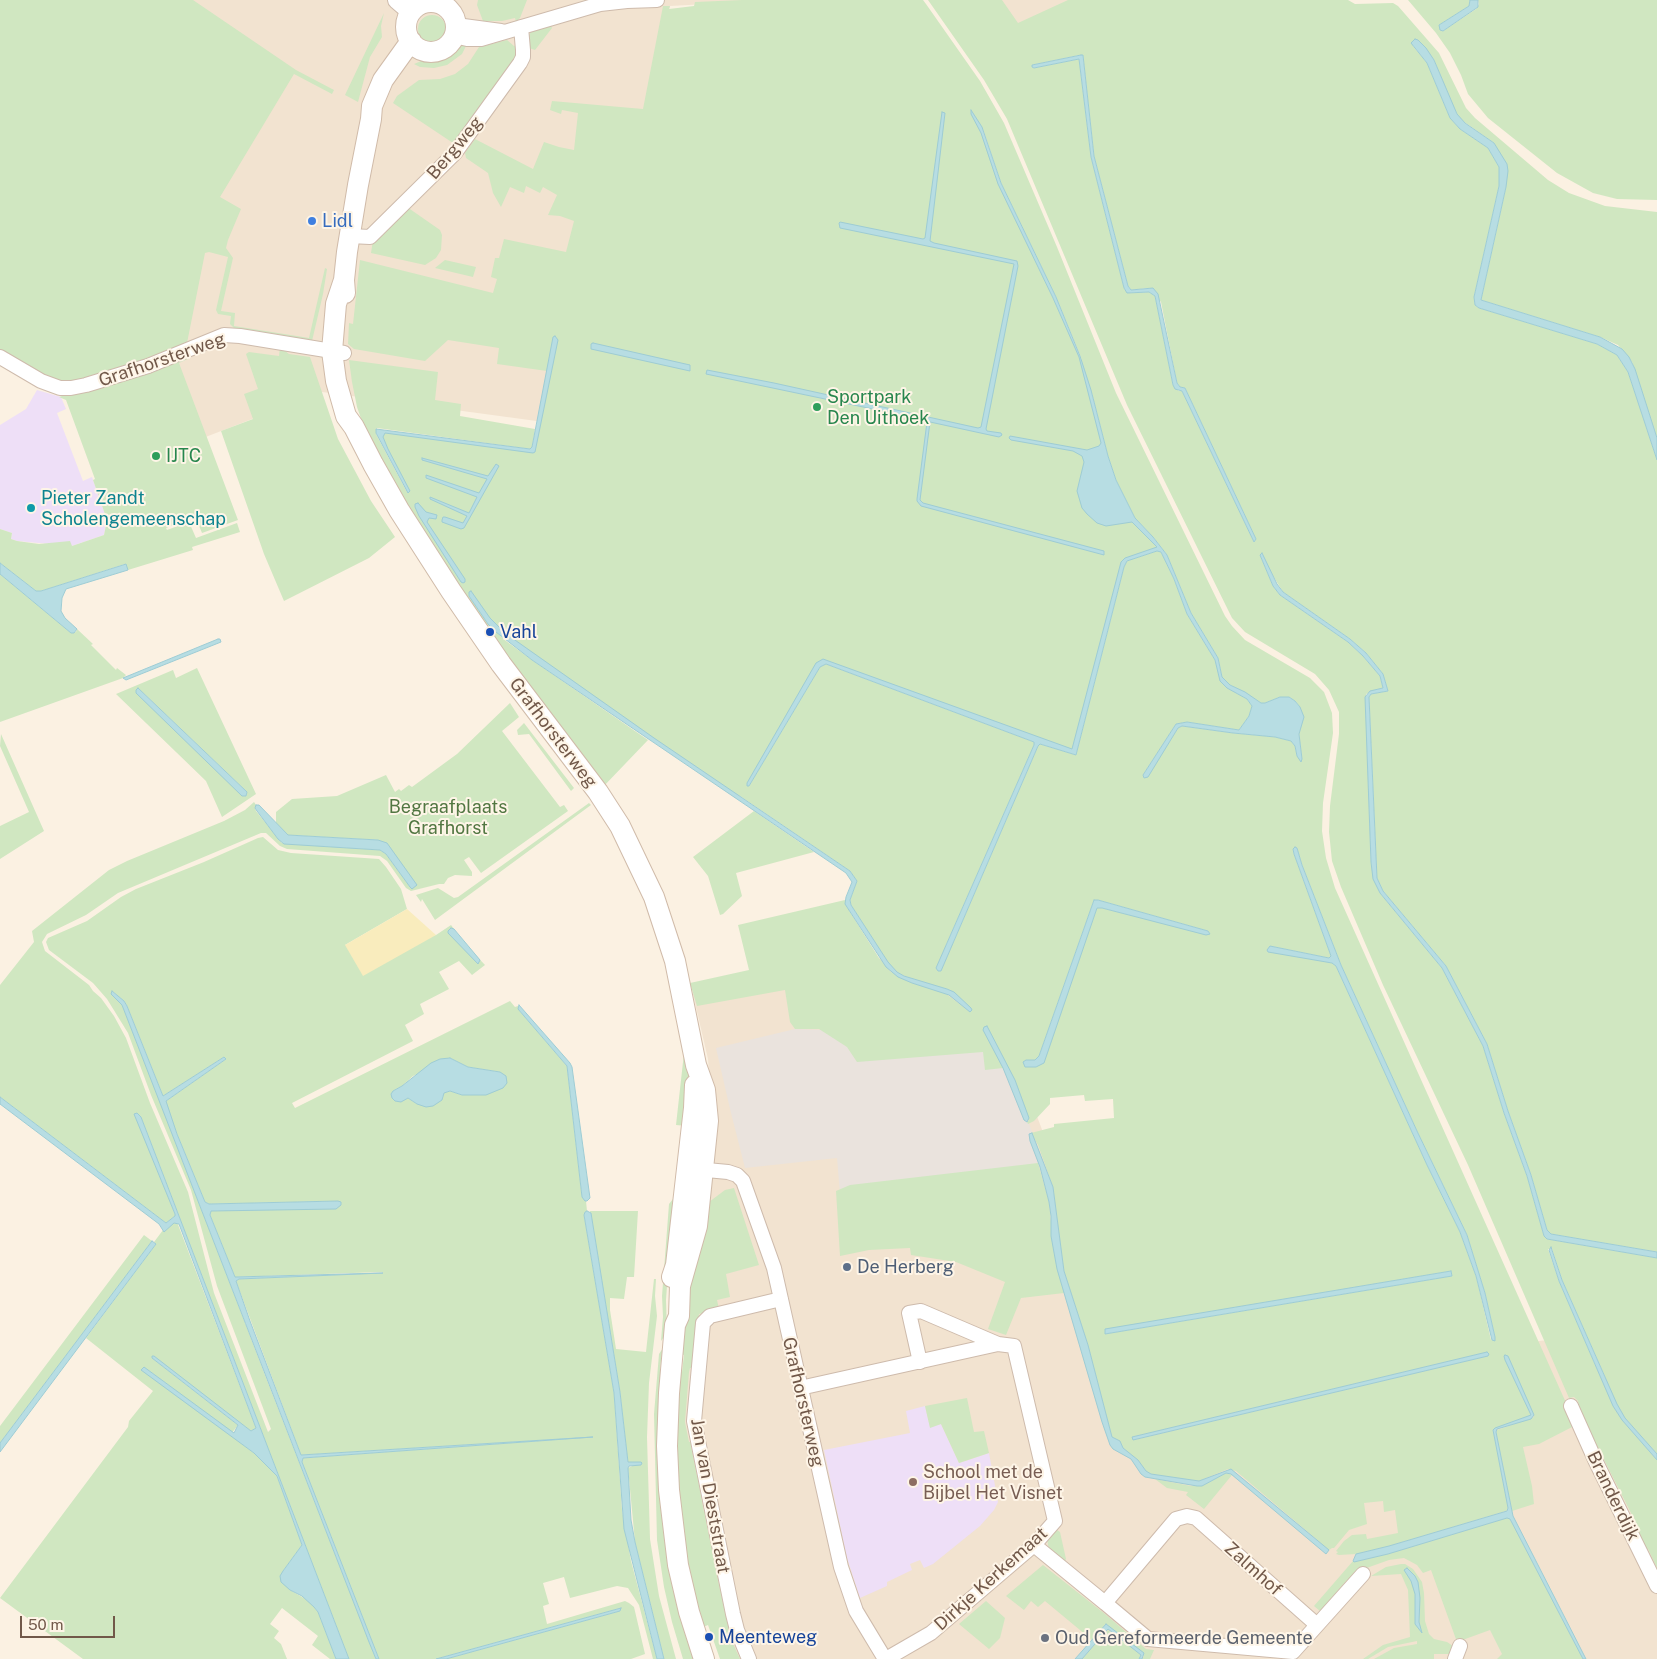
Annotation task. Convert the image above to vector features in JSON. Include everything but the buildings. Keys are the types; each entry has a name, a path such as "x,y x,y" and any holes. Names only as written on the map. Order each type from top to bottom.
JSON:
{"main road":[{"path":"442,2 453,15 455,31 452,41 444,49 433,52 416,46 407,30 408,18 404,6 415,8 425,3 442,2"},
{"name":"Grafhorsterweg","path":"416,46 371,120 364,146 344,280 346,301 338,352 355,413 354,427 382,482 451,591 501,664 598,792 620,826 654,897 675,960 696,1065 706,1096 708,1121 695,1169 697,1226 692,1250 682,1277 679,1316 675,1325 669,1393 667,1446 670,1506 680,1576 704,1659"}],"street":[{"path":"455,31 473,40 490,37 520,26 600,4 657,0"},
{"name":"Bergweg","path":"350,236 370,237 455,153 520,64 523,50 520,26"},
{"name":"Grafhorsterweg","path":"0,357 41,381 60,388 71,388 86,386 148,366 224,336 240,336 338,352"},
{"name":"Grafhorsterweg","path":"695,1169 737,1175 744,1181 774,1268 840,1567 856,1611 885,1659"},
{"name":"Jan van Dieststraat","path":"750,1659 736,1630 732,1614 694,1421 703,1323 710,1316 781,1299"},
{"name":"Dirkje Kerkemaat","path":"885,1659 931,1633 1034,1545 1055,1521 1014,1346 998,1344 921,1311 909,1313 920,1362"},
{"path":"800,1388 998,1344"},
{"name":"Branderdijk","path":"1571,1406 1596,1462 1657,1586"},
{"name":"Zalmhof","path":"1105,1603 1176,1519 1187,1516 1196,1518 1318,1625"},
{"path":"1034,1545 1148,1639 1293,1652 1363,1574"}],"shaded area":[{"path":"0,0 896,0 761,1 670,6 639,159 544,422 322,392 203,438"},
{"path":"971,0 1112,0 1003,51"},
{"path":"37,390 61,397 66,409 57,413 83,481 92,477 107,520 104,535 72,546 17,541 11,539 12,533 0,529 0,425 26,409"},
{"path":"970,941 1046,1140 1109,1395 1571,1337 1657,1437 1657,1659 721,1659 677,1488 695,1266 714,1142 708,1059 693,994"},
{"path":"795,1029 827,1030 996,1045 1016,1088 1044,1165 840,1194 837,1158 745,1168 716,1048"},
{"name":"School met de Bijbel Het Visnet","path":"925,1406 930,1427 941,1424 959,1463 989,1453 998,1502 994,1510 980,1526 933,1564 924,1568 920,1560 910,1564 912,1570 887,1582 887,1586 860,1598 847,1558 824,1450 910,1433 906,1411"}],"green space":[{"path":"0,0 193,0 296,70 334,90 332,94 294,74 220,197 241,209 226,248 233,258 221,311 235,313 234,326 309,338 325,268 327,269 323,294 312,341 238,332 230,324 231,316 218,314 216,310 228,257 209,252 205,253 187,343 165,353 71,382 49,378 0,353"},
{"path":"478,0 527,0 520,18 516,22 515,18 502,21 483,21 477,5"},
{"path":"742,0 923,0 980,81 1004,123 1116,393 1225,616 1245,640 1310,678 1324,692 1332,713 1333,733 1323,803 1322,831 1326,858 1335,888 1576,1425 1539,1444 1523,1447 1534,1504 1512,1511 1496,1432 1534,1417 1505,1360 1531,1415 1493,1430 1508,1508 1506,1511 1389,1546 1356,1554 1339,1555 1336,1554 1338,1552 1336,1551 1352,1535 1366,1534 1367,1539 1398,1533 1395,1510 1384,1512 1383,1501 1364,1503 1367,1524 1349,1530 1334,1548 1329,1550 1236,1471 1228,1469 1199,1481 1151,1474 1146,1471 1138,1460 1123,1448 1120,1441 1112,1437 1088,1345 1064,1271 1053,1187 1038,1145 1031,1133 1054,1127 1054,1124 1114,1118 1113,1099 1085,1101 1084,1095 1050,1098 1050,1104 1034,1121 1028,1124 1029,1120 1015,1080 995,1050 1003,1068 985,1070 983,1052 857,1062 847,1047 819,1029 795,1029 790,1022 785,990 697,1006 690,983 749,970 738,925 845,900 850,912 879,958 891,972 912,983 945,993 969,1011 972,1010 950,990 910,978 900,974 893,968 851,905 850,900 857,881 850,871 740,796 737,799 498,632 468,594 488,624 506,641 648,740 602,788 440,563 365,430 357,407 349,360 438,372 435,400 461,404 460,416 535,429 530,449 377,428 376,434 407,492 379,431 533,451 553,337 547,371 497,364 499,348 448,340 425,361 354,349 348,344 349,323 353,324 360,260 493,293 497,279 491,277 495,258 499,258 504,239 566,252 574,221 560,216 548,215 557,195 543,187 540,193 526,186 524,193 510,187 501,207 493,193 488,173 466,158 465,153 475,139 533,169 544,142 574,150 578,113 562,110 561,114 550,110 552,101 643,109 663,6 670,6 669,9 694,6 695,2","holes":["983,129 1001,183 1056,297 1082,360 995,173","1091,390 1116,480 1135,518 1167,555 1191,613 1218,658 1222,677 1230,685 1261,703 1280,697 1289,697 1295,701 1300,707 1299,734 1302,760 1297,756 1295,746 1291,741 1275,737 1182,726 1178,728 1144,778 1143,775 1176,724 1187,722 1239,730 1249,716 1252,706 1247,699 1225,686 1215,660 1187,614 1174,579 1161,552 1157,551 1132,559 1160,548 1114,494","1127,561 1076,755 1040,744 1038,746 941,971 938,971 936,968 1034,742 826,664 820,667 749,786 747,786 820,664 827,662 1074,752 1123,563","1297,848 1341,965 1467,1235 1485,1293 1495,1337 1491,1340 1476,1276 1460,1232 1427,1165 1336,966 1333,963 1270,946 1329,958 1331,956 1293,849","1094,900 1208,931 1210,934 1097,908 1036,1067 1026,1061 1035,1060 1039,1056","1451,1271 1452,1276 1105,1334 1105,1330","1487,1352 1489,1354 1488,1356 1134,1440 1132,1437"]},
{"path":"928,0 1002,0 1018,23 1068,0 1348,0 1355,4 1393,3 1398,6 1439,53 1466,108 1475,118 1548,180 1569,193 1605,206 1657,212 1657,438 1632,362 1618,345 1600,337 1481,300 1506,187 1494,143 1460,119 1453,107 1434,60 1418,40 1413,46 1427,63 1450,118 1460,129 1488,148 1499,167 1499,186 1474,297 1475,305 1479,308 1597,344 1617,355 1628,372 1657,460 1657,1252 1551,1234 1547,1230 1531,1175 1487,1044 1446,966 1383,891 1377,878 1369,697 1371,694 1388,691 1383,674 1366,653 1350,639 1283,592 1260,555 1273,586 1280,595 1348,642 1380,676 1383,688 1366,694 1371,862 1380,893 1442,968 1483,1046 1504,1113 1527,1176 1544,1236 1547,1239 1657,1258 1657,1454 1625,1418 1617,1404 1562,1280 1552,1249 1548,1249 1559,1281 1613,1406 1622,1420 1657,1460 1657,1568 1648,1549 1642,1548 1632,1528 1632,1515 1595,1442 1581,1422 1578,1401 1574,1397 1569,1398 1468,1165 1383,985 1341,887 1332,861 1329,832 1330,806 1339,734 1339,712 1329,690 1315,674 1245,632 1232,618 1127,405 1007,119 984,80","holes":["1083,55 1094,156 1128,286 1131,290 1149,288 1161,302 1177,383 1180,387 1185,388 1256,539 1254,542 1182,391 1179,391 1173,385 1155,296 1149,292 1131,293 1124,288 1091,157 1079,59 1032,67 1032,65"]},
{"path":"1408,0 1470,0 1469,6 1439,25 1443,31 1476,9 1479,4 1478,0 1657,0 1657,200 1617,199 1593,193 1557,173 1488,118 1468,94 1450,53"},
{"path":"384,13 381,26 382,37 370,57 358,102 345,95"},
{"path":"432,15 442,19 446,29 442,39 432,43 422,39 418,29 422,19"},
{"path":"550,23 552,28 535,50 529,48 531,31"},
{"path":"507,40 514,46 517,45 517,59 456,145 393,103 397,96 419,80 440,79 455,74 468,64 479,47"},
{"path":"467,44 462,54 447,65 434,68 420,67 414,64 426,59 441,58 458,47"},
{"path":"407,207 440,230 442,235 441,250 436,258 425,265 371,253 373,240"},
{"path":"445,260 476,267 473,277 435,268"},
{"path":"280,347 289,354 310,357 338,439 371,501 395,537 369,558 284,601 264,554 221,431 253,419 244,394 258,389 246,354 249,352 279,356"},
{"path":"189,353 190,358 179,363 238,520 202,533 195,516 166,528 167,530 189,522 196,538 237,523 240,532 192,547 193,550 128,570 125,564 36,591 0,563 0,529 12,533 11,539 17,541 39,544 70,541 72,546 104,535 107,520 93,480 95,479 66,400 59,397"},
{"path":"0,574 71,633 76,632 77,629 116,670 117,668 126,675 123,678 0,722"},
{"path":"197,668 256,794 222,817 206,781 116,694 173,670 176,678","holes":["138,688 247,792 246,796 136,690"]},
{"name":"Begraafplaats Grafhorst","path":"510,703 519,717 502,731 560,807 564,805 568,811 481,873 469,857 464,860 472,872 472,876 455,875 448,878 444,884 411,891 406,888 387,861 380,856 287,849 280,846 266,833 261,833 118,893 86,915 47,934 42,942 45,951 89,985 101,998 126,1038 150,1103 188,1192 214,1293 268,1432 271,1429 217,1286 191,1190 151,1095 128,1033 107,999 93,983 49,950 46,942 48,938 87,921 121,897 136,889 263,837 278,850 291,853 379,859 386,867 401,889 407,909 345,945 436,935 451,925 454,929 450,928 485,965 472,975 459,961 439,972 449,989 420,1004 424,1014 405,1025 413,1041 292,1103 295,1108 510,1001 515,1007 518,1006 518,1009 567,1066 582,1197 586,1201 587,1211 584,1215 614,1393 622,1510 631,1561 657,1659 653,1659 639,1605 628,1588 617,1586 570,1598 564,1577 543,1583 549,1604 543,1606 547,1624 625,1601 634,1607 645,1654 631,1659 446,1659 620,1611 621,1608 436,1659 379,1659 302,1462 303,1458 593,1437 301,1455 236,1281 239,1279 383,1273 235,1277 210,1215 211,1211 338,1201 209,1204 205,1202 165,1104 166,1101 226,1059 224,1057 163,1096 127,1006 112,991 122,1004 376,1659 349,1659 141,1117 135,1116 175,1214 166,1223 0,1097 0,985 34,942 32,931 109,870 224,821 245,810 254,802 256,811 282,843 380,850 386,854 410,887 378,840 288,835 276,823 276,812 292,799 337,796 386,775 395,792 399,789 401,791 409,785 412,787 457,754","holes":["450,1058 468,1067 500,1072 462,1095 450,1091 443,1093 442,1100 417,1104 408,1098 404,1099 393,1091 413,1076"]},
{"path":"524,723 574,788 571,791 529,734 518,735 517,730"},
{"path":"1,734 44,831 0,859 0,826 29,812 0,746"},
{"path":"589,803 591,805 435,920 422,899 421,902 416,895 438,888 454,898 458,897"},
{"path":"754,811 814,852 736,873 742,896 720,915 708,876 693,857"},
{"path":"684,1053 688,1062 690,1086 687,1126 676,1125"},
{"path":"1038,1163 1049,1202 1054,1252 1064,1293 1021,1298 1006,1335 988,1329 1005,1282 956,1262 911,1255 910,1248 869,1250 840,1256 836,1191 850,1185"},
{"path":"734,1188 759,1265 726,1274 730,1297 717,1300 719,1309 699,1314 693,1368 690,1368 689,1372 685,1422 689,1442 693,1441 694,1445 691,1446 697,1476 700,1476 701,1479 698,1480 704,1512 708,1512 708,1515 705,1516 711,1545 715,1545 715,1549 712,1550 720,1590 724,1589 725,1593 721,1594 730,1635 734,1637 731,1639 740,1659 720,1659 708,1625 703,1627 694,1609 674,1475 677,1372 682,1372 684,1355 679,1354 683,1315 709,1202 725,1190"},
{"path":"673,1199 666,1300 667,1333 661,1341 662,1296 669,1204"},
{"path":"590,1211 638,1211 634,1277 627,1277 624,1299 610,1298 616,1349 646,1352 654,1279 656,1279 657,1316 649,1383 647,1437 650,1539 659,1596 676,1659 664,1659 635,1542 628,1468 641,1462 628,1463 620,1392"},
{"path":"177,1222 256,1428 251,1431 152,1358 238,1425 232,1433 144,1367 254,1453 277,1476 302,1545 283,1571 290,1590 309,1601 318,1612 336,1659 330,1659 312,1645 318,1636 282,1608 270,1624 279,1631 274,1638 281,1644 287,1659 83,1659 0,1598 153,1391 86,1338 156,1244 154,1242 163,1230 165,1231"},
{"path":"144,1235 152,1241 0,1443 0,1426"},
{"path":"667,1342 662,1352 660,1369 696,1659 683,1659 664,1587 657,1540 654,1414 659,1354"},
{"path":"967,1398 974,1432 984,1431 989,1453 959,1463 941,1424 930,1428 925,1406"},
{"path":"1226,1473 1232,1475 1204,1509 1186,1495 1188,1492 1167,1488 1155,1479 1191,1486 1202,1486"},
{"path":"1507,1518 1510,1519 1583,1659 1497,1659 1502,1654 1490,1630 1457,1642 1431,1570 1423,1573 1417,1565 1404,1558 1389,1560 1361,1570 1352,1581 1347,1580 1320,1611 1314,1606 1353,1561 1388,1554"},
{"path":"1057,1530 1060,1532 1065,1561 1049,1550 1047,1539 1053,1531"},
{"path":"1405,1564 1413,1569 1422,1582 1425,1621 1429,1634 1434,1639 1447,1642 1453,1646 1454,1654 1434,1654 1434,1659 1374,1659 1394,1648 1417,1644 1417,1641 1388,1647 1368,1659 1363,1659 1383,1645 1410,1637 1408,1590 1401,1574 1371,1576 1386,1567"},
{"path":"1043,1565 1146,1649 1154,1650 1150,1659 1142,1659 1144,1656 1105,1625 1092,1640 1045,1601 1038,1607 1031,1601 1024,1610 1006,1596"},
{"path":"986,1601 1005,1618 1000,1638 989,1649 959,1624"},
{"path":"1108,1630 1141,1655 1139,1659 1082,1659"}],"sand":[{"path":"407,909 436,935 363,976 345,945"}],"water":[{"path":"1470,0 1478,0 1478,7 1443,31 1440,30 1439,25 1469,6"},
{"path":"1415,39 1426,48 1434,60 1457,114 1465,123 1494,143 1507,164 1506,187 1481,300 1600,337 1622,349 1629,357 1635,369 1657,438 1657,460 1628,372 1617,355 1597,344 1479,308 1475,305 1474,297 1499,186 1499,167 1488,148 1460,129 1450,118 1427,63 1411,43"},
{"path":"1083,55 1094,156 1128,286 1131,290 1153,288 1158,294 1177,383 1180,387 1185,388 1256,539 1254,542 1182,391 1175,389 1173,385 1155,296 1149,292 1127,293 1124,288 1091,157 1079,59 1032,67 1032,65"},
{"path":"971,110 982,127 1001,183 1056,297 1080,356 1116,480 1135,518 1167,555 1191,613 1218,658 1222,677 1230,685 1261,703 1280,697 1289,697 1300,707 1304,717 1299,734 1301,762 1291,741 1275,737 1182,726 1178,728 1148,777 1144,778 1143,775 1176,724 1187,722 1239,730 1249,716 1252,706 1247,699 1227,688 1220,681 1215,660 1187,614 1174,579 1161,552 1157,551 1127,561 1076,755 1040,744 1038,746 941,971 938,971 936,968 1034,742 826,664 820,667 749,786 747,786 747,783 816,663 823,659 1072,749 1121,562 1125,558 1157,547 1132,522 1106,526 1097,523 1082,508 1077,491 1084,462 1082,456 1073,451 1011,440 1009,438 1010,436 1087,450 1099,446 1101,443 1079,357 998,184 981,133 971,114"},
{"path":"942,112 945,113 930,241 1017,261 1018,266 986,429 987,431 1001,433 1002,435 999,437 930,422 920,500 923,503 1104,551 1104,555 921,506 917,499 927,422 925,420 706,374 707,370 978,428 981,427 1014,264 840,228 839,223 925,238"},
{"path":"555,336 558,340 535,452 385,433 383,437 410,491 408,493 376,433 376,429 530,449 532,447 553,337"},
{"path":"591,344 690,365 690,371 591,349"},
{"path":"422,458 488,476 496,464 499,466 464,528 461,529 442,522 442,520 445,517 463,523 467,516 430,499 430,497 469,513 477,497 426,478 426,475 479,493 487,479 422,460"},
{"path":"418,503 426,512 437,515 436,519 429,518 427,522 465,579 465,582 461,582 419,516 415,507 415,504"},
{"path":"1262,553 1283,592 1350,639 1366,653 1383,674 1388,691 1371,694 1369,697 1377,878 1383,891 1446,966 1487,1044 1531,1175 1547,1230 1551,1234 1657,1252 1657,1258 1547,1239 1544,1236 1527,1176 1504,1113 1483,1046 1442,968 1380,893 1373,879 1365,697 1370,691 1383,688 1380,676 1348,642 1280,595 1273,586 1260,555"},
{"path":"0,563 36,591 126,564 128,570 66,589 62,598 61,611 65,618 77,629 74,633 71,633 0,574"},
{"path":"471,591 490,618 505,633 654,738 850,871 857,881 850,900 851,905 888,962 897,972 904,976 954,992 972,1010 970,1012 949,995 898,977 886,967 845,904 852,882 846,873 532,660 488,624 469,596"},
{"path":"218,639 221,642 126,680 123,678"},
{"path":"138,688 247,792 246,796 242,796 136,693"},
{"path":"256,805 259,805 288,835 378,840 387,843 417,885 412,889 386,854 380,850 284,844 257,811"},
{"path":"1297,848 1341,965 1467,1235 1485,1293 1495,1341 1492,1340 1476,1276 1460,1232 1427,1165 1336,966 1332,963 1268,952 1267,950 1270,946 1329,958 1331,956 1294,854 1293,849"},
{"path":"1094,900 1208,931 1210,934 1206,935 1097,908 1044,1063 1036,1067 1025,1067 1023,1062 1035,1060 1039,1056"},
{"path":"451,928 454,929 480,960 478,964 448,933"},
{"path":"112,991 127,1006 163,1096 224,1057 226,1059 166,1101 177,1134 205,1202 209,1204 341,1202 341,1205 336,1209 211,1211 210,1215 235,1277 383,1273 239,1279 236,1281 301,1455 593,1437 303,1458 302,1462 379,1659 376,1659 369,1642 122,1005 111,994"},
{"path":"519,1005 572,1067 590,1198 587,1201 582,1197 567,1066 518,1009"},
{"path":"987,1026 1015,1080 1029,1118 1027,1122 1024,1120 1003,1068 983,1030"},
{"path":"450,1058 468,1067 500,1072 506,1076 507,1083 503,1088 486,1095 462,1095 450,1091 444,1093 442,1100 433,1106 426,1107 408,1098 401,1102 395,1101 392,1098 391,1094 393,1091 431,1063 440,1059"},
{"path":"0,1097 166,1223 175,1214 134,1114 137,1113 141,1117 349,1659 336,1659 318,1612 302,1596 290,1590 281,1582 280,1576 302,1545 277,1476 254,1453 141,1370 144,1367 234,1433 238,1425 152,1358 154,1356 251,1431 256,1428 179,1224 174,1223 164,1232 159,1224 0,1104"},
{"path":"1032,1133 1053,1187 1064,1271 1088,1345 1112,1437 1120,1441 1123,1448 1151,1474 1199,1481 1231,1469 1329,1550 1326,1554 1231,1474 1226,1473 1202,1486 1145,1477 1131,1459 1113,1449 1110,1445 1057,1269 1051,1236 1049,1202 1040,1167 1030,1141 1029,1134"},
{"path":"587,1211 591,1213 620,1392 628,1462 642,1463 641,1465 629,1466 628,1468 631,1520 664,1659 657,1659 624,1529 614,1393 584,1215"},
{"path":"152,1241 156,1244 0,1452 0,1443"},
{"path":"1551,1247 1562,1280 1617,1404 1625,1418 1657,1454 1657,1460 1622,1420 1613,1406 1559,1281 1549,1250"},
{"path":"1451,1271 1452,1276 1105,1334 1105,1329"},
{"path":"1487,1352 1488,1356 1133,1440 1132,1437"},
{"path":"1505,1355 1508,1356 1534,1415 1531,1419 1497,1429 1496,1432 1513,1516 1586,1659 1583,1659 1510,1519 1507,1518 1388,1554 1353,1561 1356,1554 1507,1511 1493,1430 1531,1415 1505,1360"},
{"path":"1407,1568 1418,1582 1420,1598 1419,1622 1422,1633 1415,1624 1415,1594 1411,1581 1404,1570"},
{"path":"621,1608 620,1611 446,1659 436,1659"},
{"path":"1106,1624 1144,1653 1142,1659 1139,1659 1141,1655 1108,1629 1082,1659 1075,1659"}],"place":[{"name":"Lidl","path":"312,221"},
{"name":"Sportpark Den Uithoek","path":"817,407"},
{"name":"IJTC","path":"156,456"},
{"name":"Pieter Zandt Scholengemeenschap","path":"31,508"},
{"name":"Vahl","path":"490,632"},
{"name":"De Herberg","path":"847,1267"},
{"name":"School met de Bijbel Het Visnet","path":"913,1482"},
{"name":"Meenteweg","path":"709,1637"},
{"name":"Oud Gereformeerde Gemeente","path":"1045,1638"}]}
